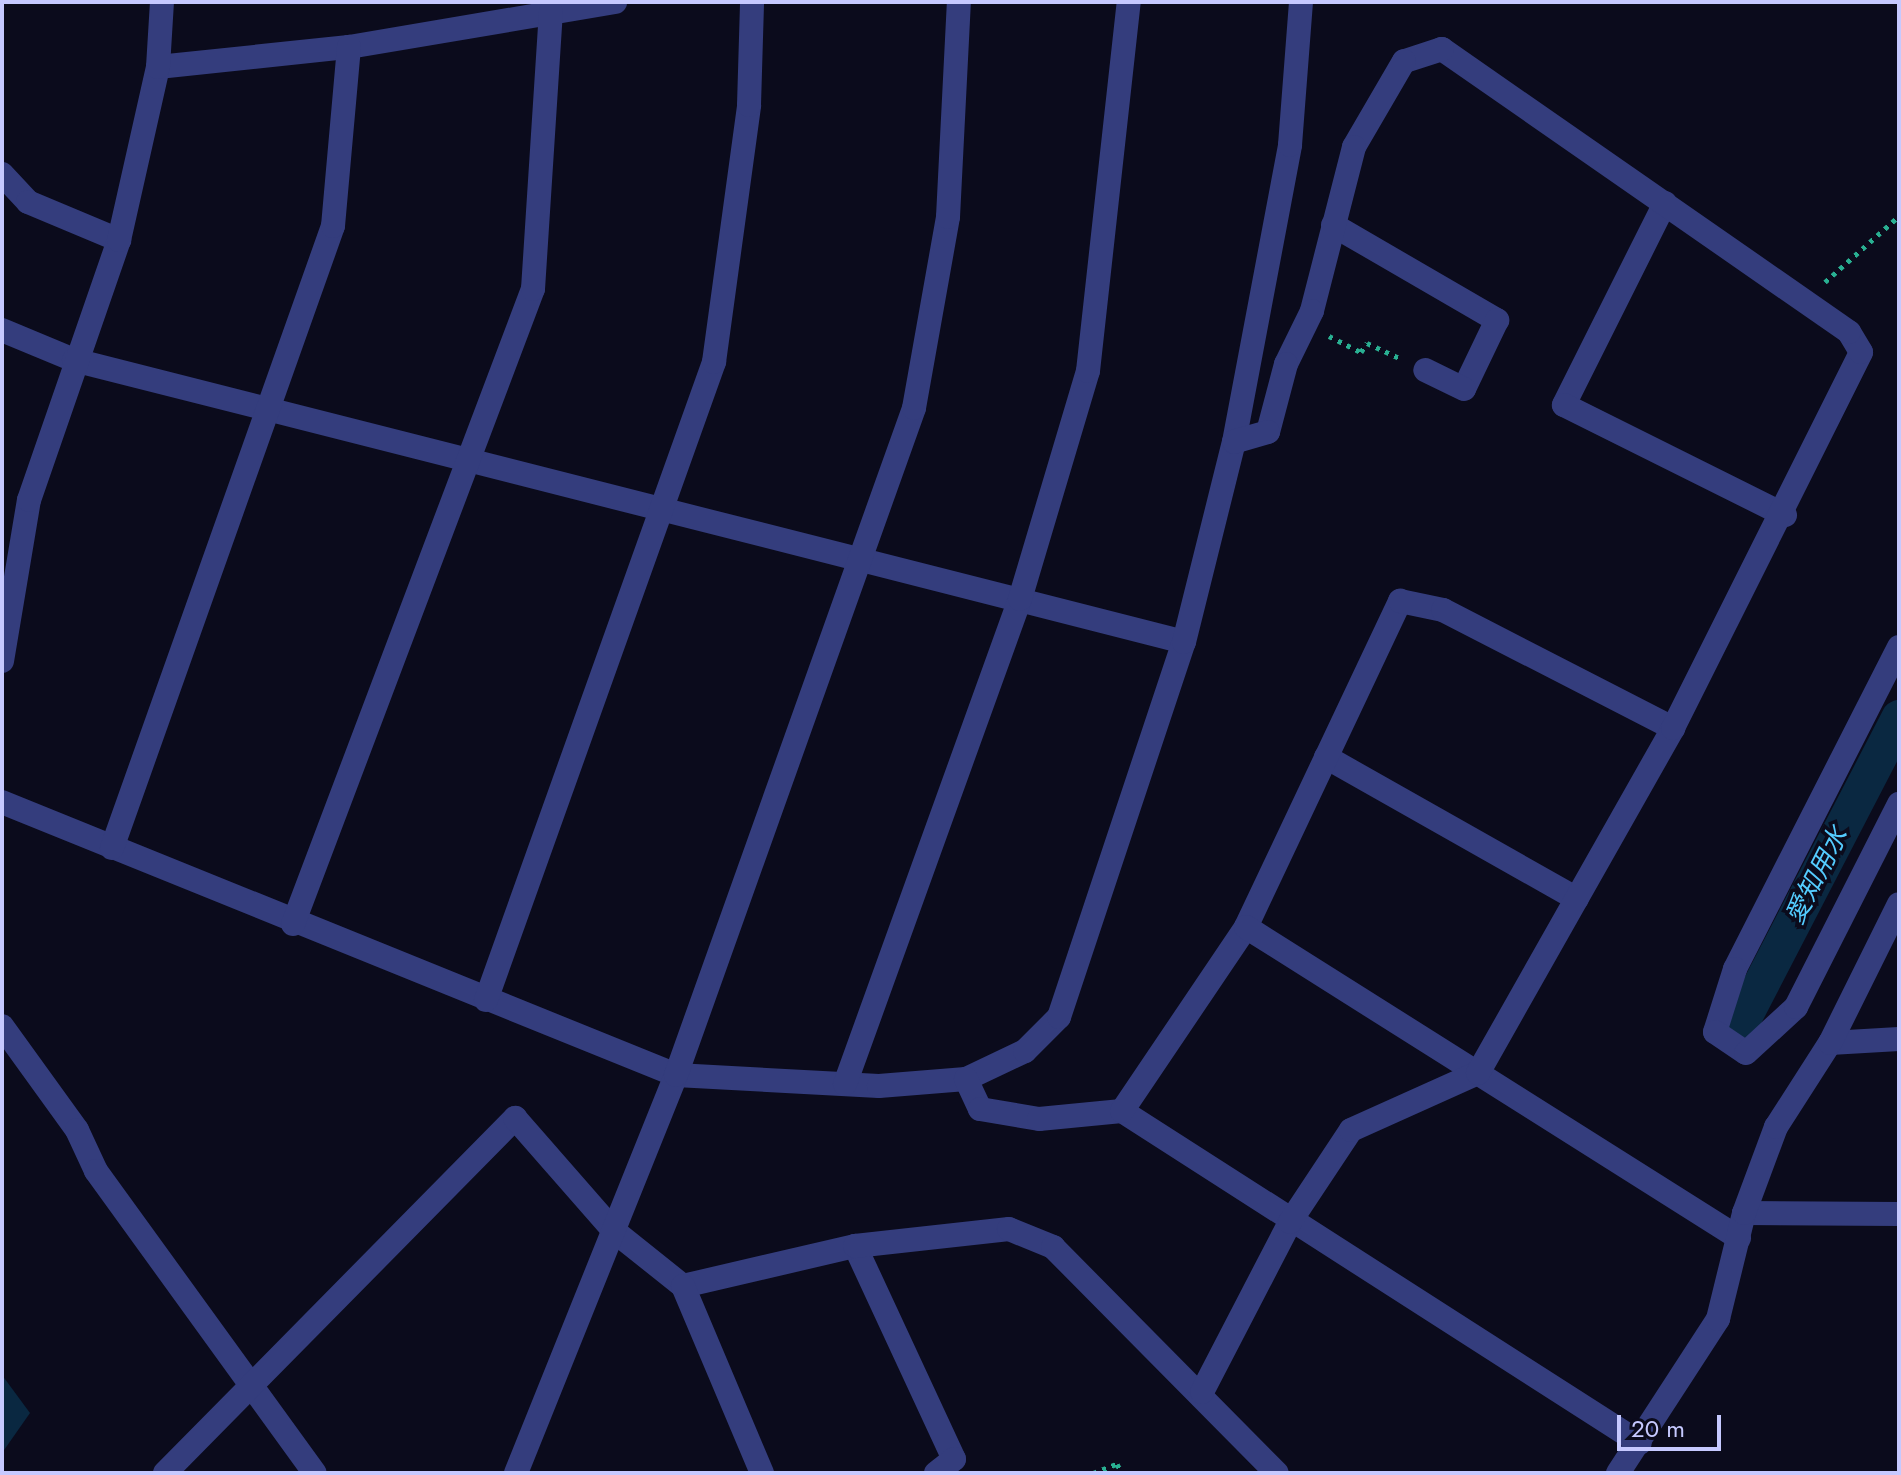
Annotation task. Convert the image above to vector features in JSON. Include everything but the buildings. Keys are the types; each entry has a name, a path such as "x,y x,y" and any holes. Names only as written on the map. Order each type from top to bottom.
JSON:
{"street":[{"path":"2,661 29,500 74,360 119,240 158,67 162,2"},
{"path":"158,67 349,47 615,2"},
{"path":"486,1000 714,362 749,105 752,2"},
{"path":"526,1469 614,1231 676,1075 865,560 914,408 948,217 959,2"},
{"path":"845,1084 1020,599 1088,371 1129,2"},
{"path":"2,802 293,924 676,1075 845,1084 966,1079 1025,1051 1059,1017 1184,642 1234,442 1290,145 1301,2"},
{"path":"293,924 464,461 533,289 551,12"},
{"path":"112,848 271,411 333,226 349,47"},
{"path":"1202,1392 1290,1222 1351,1130 1478,1073 1673,728 1785,515 1861,352 1849,332 1807,306 1665,203 1442,49 1404,61 1343,170 1333,225 1305,324 1268,432 1234,442"},
{"path":"2,174 28,202 119,240"},
{"path":"1665,203 1564,405 1785,515"},
{"path":"1333,225 1497,320 1464,389 1425,370"},
{"path":"2,330 74,360 1184,642"},
{"path":"1122,1111 1246,927 1400,601 1443,610 1673,728"},
{"path":"1899,647 1735,969 1715,1032 1746,1053 1796,1007 1899,804"},
{"path":"1326,757 1577,899"},
{"path":"1618,1473 1718,1319 1744,1213 1776,1127 1830,1043 1899,904"},
{"path":"1246,927 1739,1238"},
{"path":"2,1026 247,1387 315,1473"},
{"path":"1830,1043 1899,1039"},
{"path":"966,1079 980,1109 1039,1119 1122,1111 1290,1222 1640,1443"},
{"path":"165,1473 515,1118 614,1231 683,1286 762,1473"},
{"path":"1744,1213 1899,1214"},
{"path":"683,1286 855,1246 1009,1229 1053,1247 1202,1392 1277,1473"},
{"path":"855,1246 954,1459 936,1473"}],"path":[{"path":"1807,306 1899,216"},
{"path":"1305,324 1361,352 1367,343 1425,370"},
{"path":"1093,1473 1117,1464 1122,1473"}],"water":[{"path":"2,1375 30,1413 2,1453"}],"waterway":[{"name":"愛知用水","path":"1736,1033 1899,718"}]}
